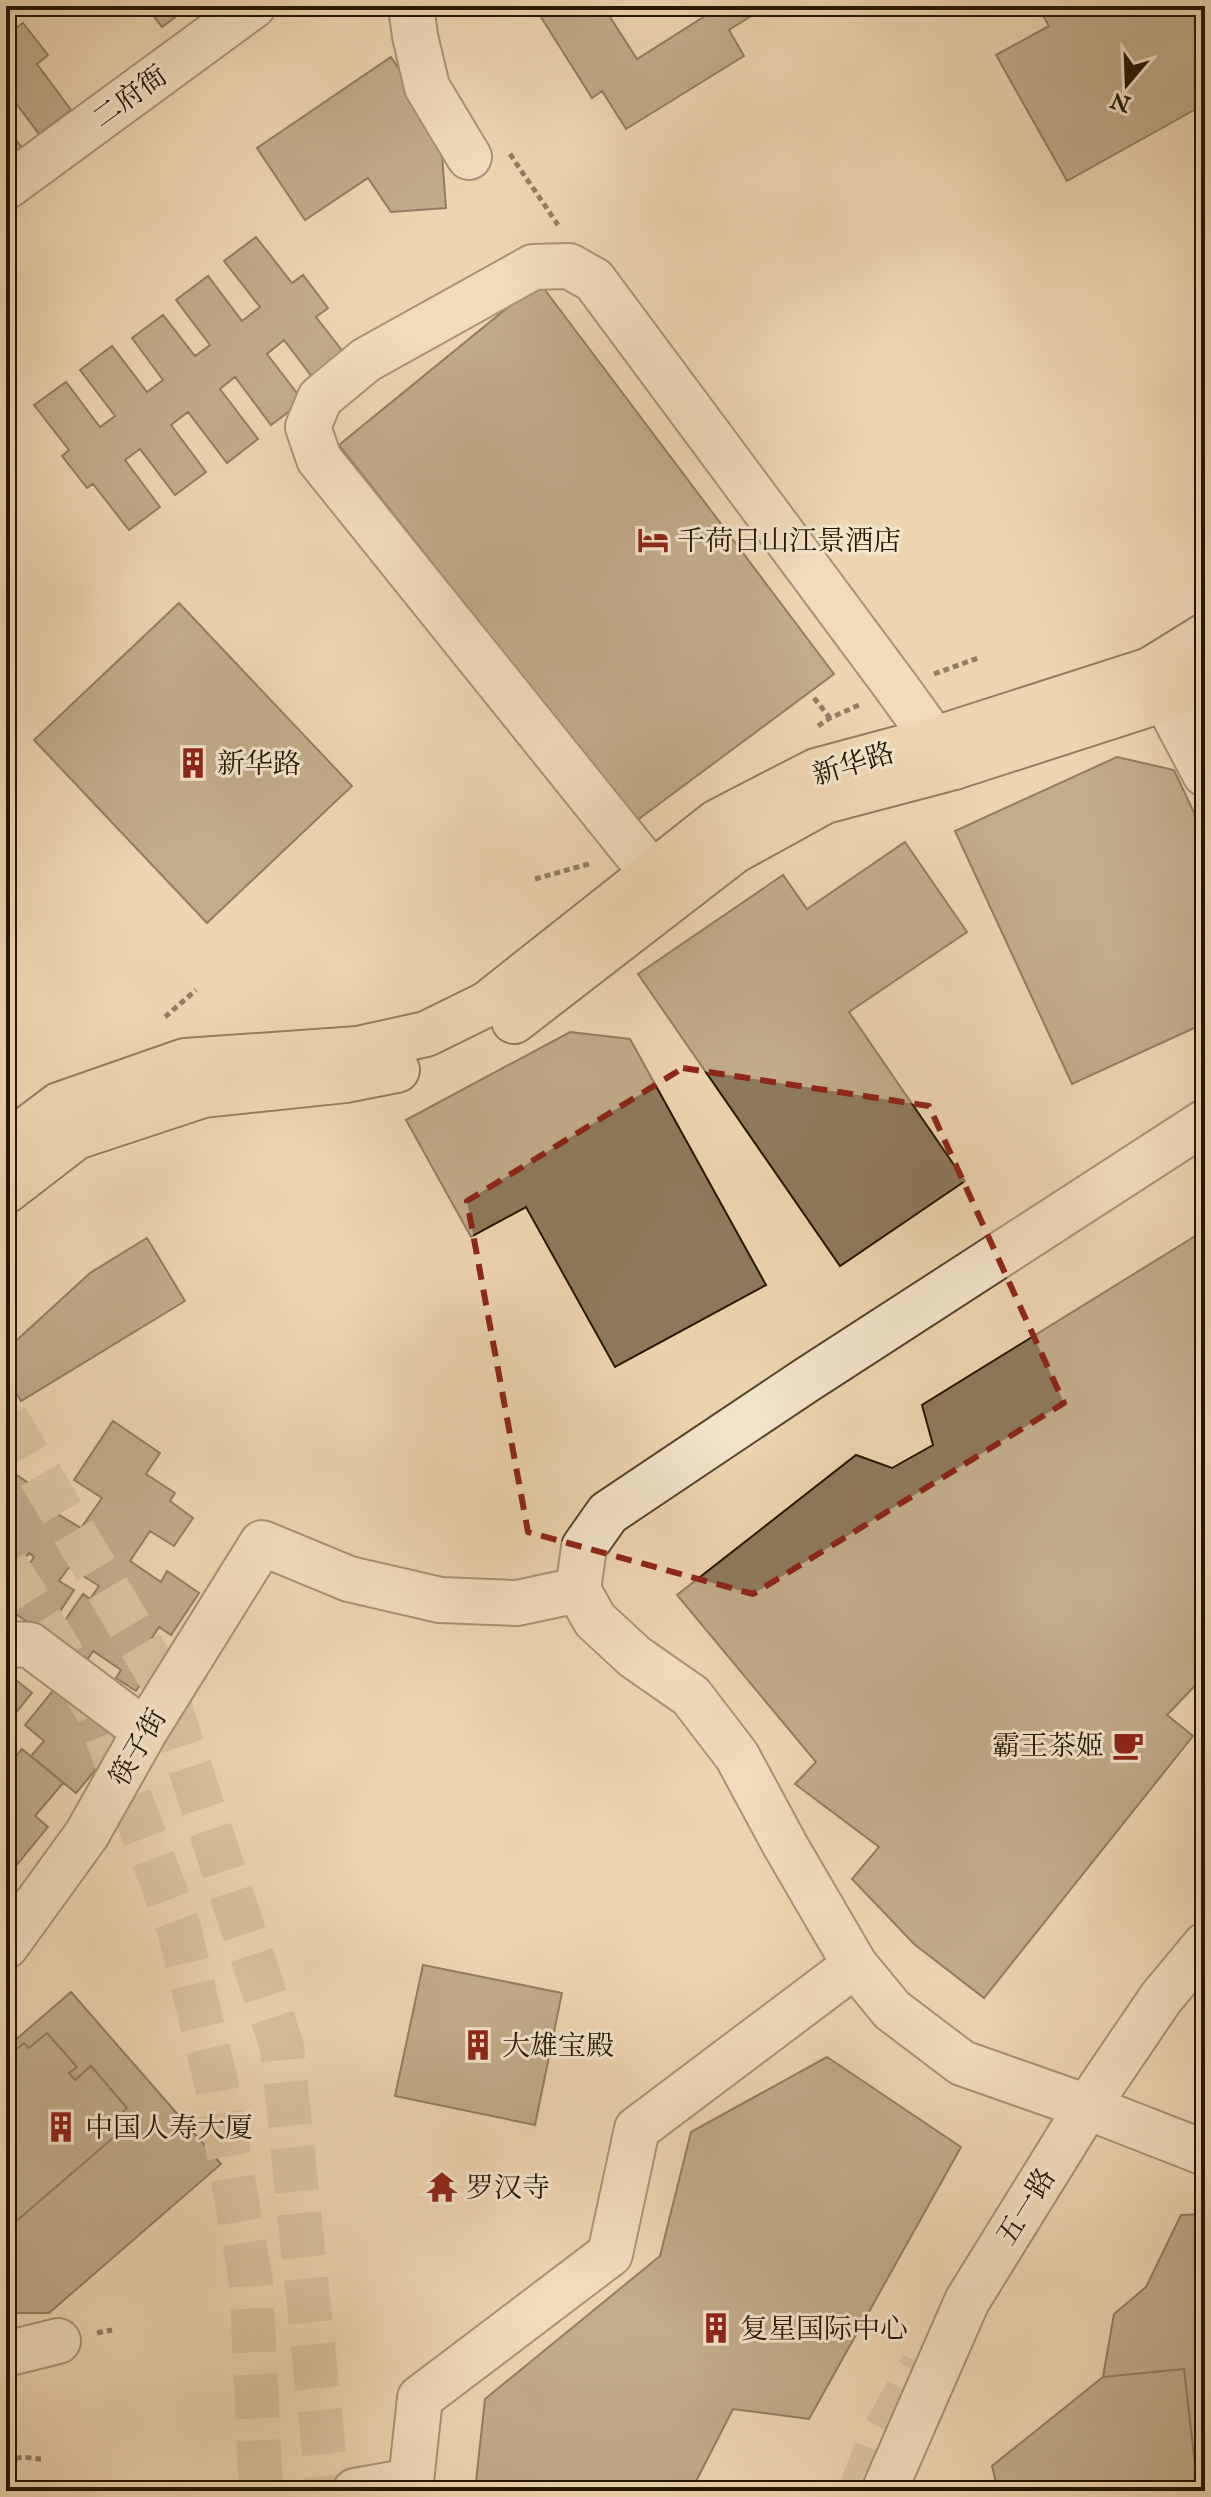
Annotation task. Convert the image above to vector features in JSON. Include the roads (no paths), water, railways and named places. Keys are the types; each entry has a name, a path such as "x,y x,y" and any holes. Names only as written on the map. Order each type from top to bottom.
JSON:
{"main road":[{"name":"新华路","path":"1158,685 1205,636"},
{"name":"新华路","path":"6,1191 76,1137 203,1095 346,1080 431,1064 505,1028 734,851 825,801 944,753 1158,685 1205,677"},
{"name":"新华路","path":"6,1145 59,1105 185,1061 358,1049 426,1034 487,1004 717,822 816,771 944,753"}],"street":[{"name":"二府衙","path":"6,187 253,6"},
{"path":"411,6 427,87 469,157"},
{"path":"652,873 319,459 308,427 320,398 366,360 533,267 569,266 594,280 944,753"},
{"path":"1158,685 1205,774"},
{"path":"1205,1122 818,1372 608,1513 584,1547 578,1590 595,1620 635,1657 691,1696 737,1756 855,1965 892,2010 962,2063 1205,2153"},
{"name":"筷子街","path":"6,1946 87,1834 145,1731 262,1543 349,1579 440,1600 517,1603 578,1590"},
{"path":"6,1647 8,1644 30,1645 145,1731"},
{"name":"五一路","path":"884,2491 967,2301 1087,2107 1161,1998 1205,1945"},
{"path":"355,2491 411,2481 420,2398 610,2254 637,2129 855,1965"},
{"path":"6,2354 58,2341"}],"tunnel":[{"path":"6,1418 160,1677 282,2047 328,2491"},
{"path":"6,1565 97,1710 179,1928 216,2082 251,2282 261,2491"},
{"path":"860,2491 880,2439 922,2365"}],"place":[{"name":"千荷日山江景酒店","path":"653,540"},
{"name":"新华路","path":"193,763"},
{"name":"霸王茶姬","path":"1128,1745"},
{"name":"大雄宝殿","path":"478,2045"},
{"name":"中国人寿大厦","path":"61,2127"},
{"name":"罗汉寺","path":"442,2187"},
{"name":"复星国际中心","path":"716,2328"}]}
